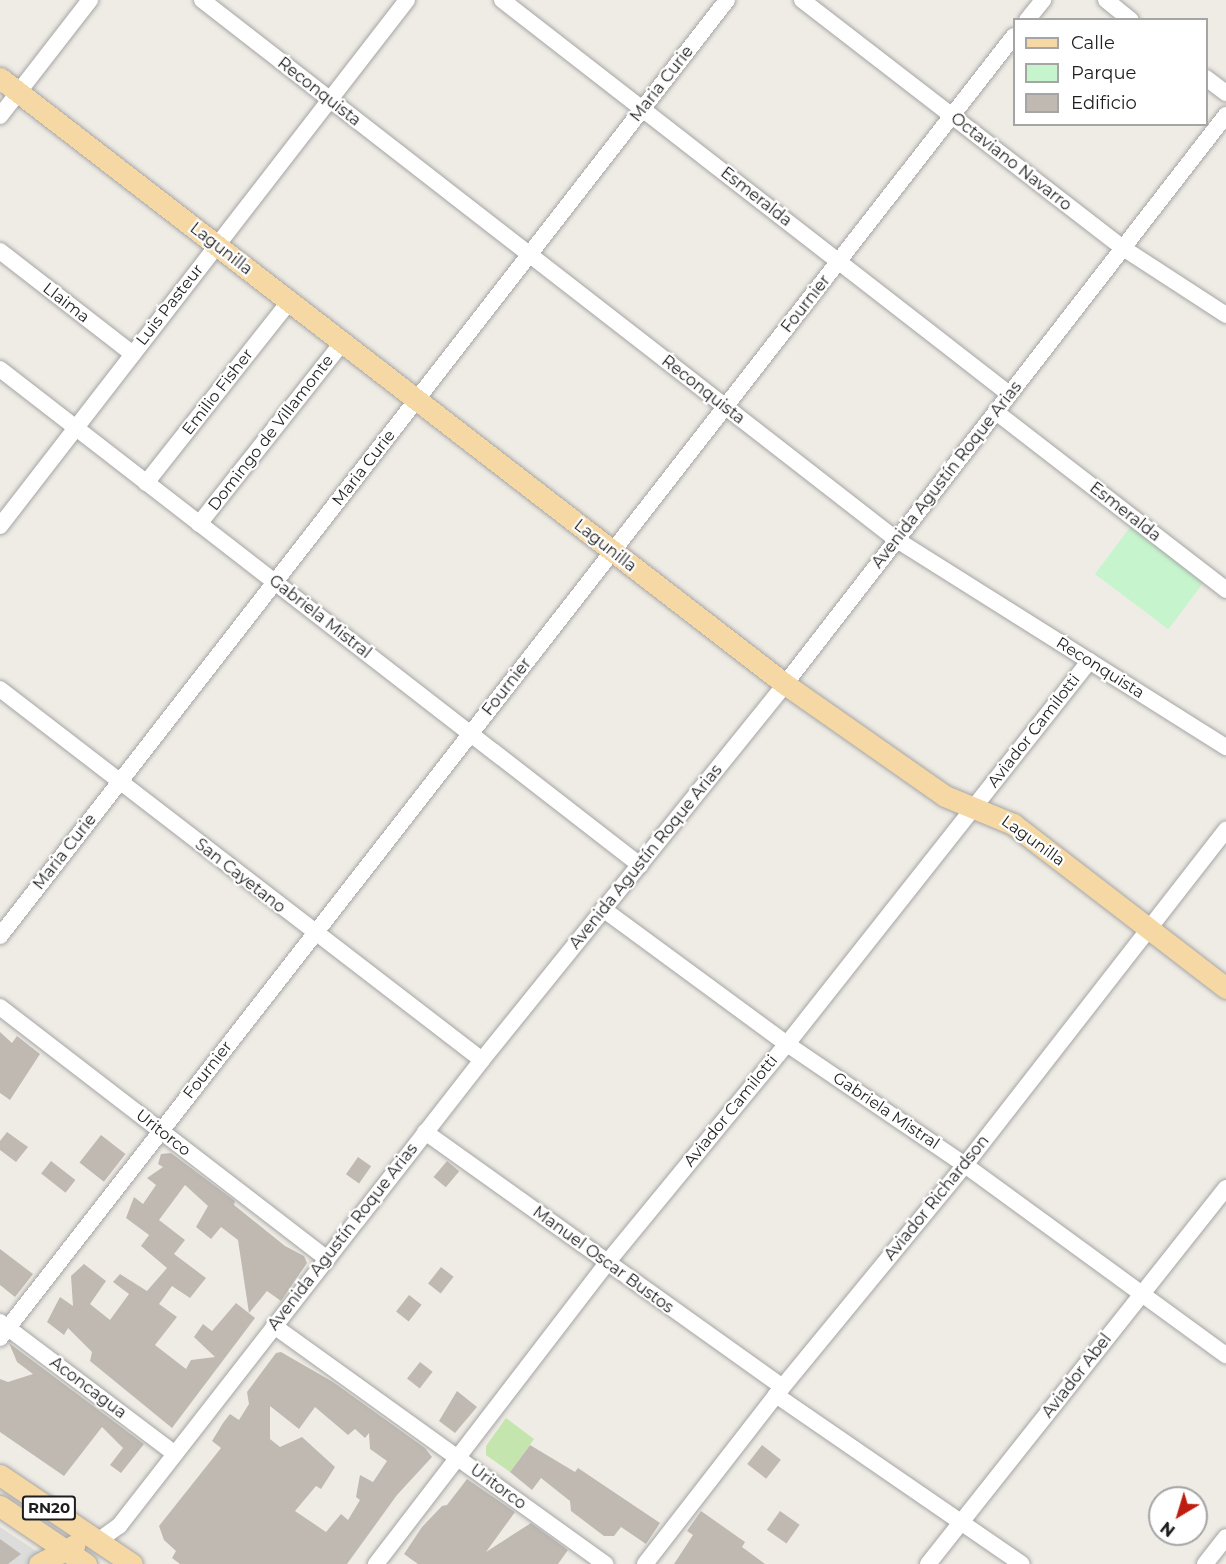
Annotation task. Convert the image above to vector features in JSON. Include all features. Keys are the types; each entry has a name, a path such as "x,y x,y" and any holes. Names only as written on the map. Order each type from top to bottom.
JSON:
{"main road":[{"name":"Lagunilla","path":"0,78 785,684 945,796 1013,824 1226,988"},
{"name":"RN20","path":"0,1475 132,1564"},
{"name":"RN20","path":"0,1506 86,1564"},
{"name":"Avenida Agustín Roque Arias","path":"39,1564 62,1548 98,1542"}],"street":[{"path":"0,116 90,0"},
{"name":"Reconquista","path":"202,0 897,540 1226,747"},
{"name":"Luis Pasteur","path":"0,525 407,0"},
{"name":"Esmeralda","path":"502,0 1009,394"},
{"name":"Maria Curie","path":"0,936 727,0"},
{"name":"Octaviano Navarro","path":"802,0 1123,248 1226,315"},
{"path":"1030,18 1043,0"},
{"path":"1106,0 1128,18"},
{"name":"Fournier","path":"3,1329 161,1132 1013,37"},
{"path":"1208,80 1226,93"},
{"name":"Avenida Agustín Roque Arias","path":"98,1542 119,1526 425,1132 785,684 1226,115"},
{"name":"Llaima","path":"0,251 132,354"},
{"name":"Emilio Fisher","path":"146,483 289,302"},
{"name":"Domingo de Villamonte","path":"199,524 342,343"},
{"name":"Gabriela Mistral","path":"0,369 640,865"},
{"name":"Esmeralda","path":"996,412 1226,590"},
{"name":"Aviador Camilotti","path":"376,1564 459,1459 606,1264 787,1044 1089,661"},
{"name":"San Cayetano","path":"0,689 315,934 482,1060"},
{"name":"Aviador Richardson","path":"645,1564 778,1391 965,1165 1226,830"},
{"name":"Gabriela Mistral","path":"603,909 787,1044 965,1165 1226,1356"},
{"name":"Uritorco","path":"0,1007 327,1259"},
{"name":"Manuel Oscar Bustos","path":"425,1132 778,1391 1022,1564"},
{"name":"Aviador Abel","path":"928,1564 1226,1188"},
{"name":"Uritorco","path":"274,1326 605,1564"},
{"name":"Aconcagua","path":"3,1329 175,1454"},
{"path":"1205,1564 1226,1537"}],"shaded area":[{"path":"0,1527 56,1564 0,1564"}],"green space":[{"path":"1131,526 1204,581 1168,629 1095,574"},
{"path":"506,1418 534,1439 510,1472 486,1455 486,1446"}],"building":[{"path":"0,1032 12,1043 17,1036 40,1054 10,1100 0,1093"},
{"path":"7,1132 28,1147 16,1162 0,1150 0,1141"},
{"path":"101,1135 125,1154 104,1182 79,1163"},
{"path":"171,1153 235,1201 234,1205 285,1246 304,1256 307,1263 281,1301 267,1291 249,1313 238,1240 221,1227 211,1239 196,1227 208,1206 185,1185 159,1220 185,1240 174,1254 206,1278 190,1298 172,1286 159,1304 177,1317 155,1345 186,1369 191,1360 215,1357 194,1337 203,1324 212,1331 236,1303 255,1318 172,1428 90,1361 92,1352 68,1328 64,1335 47,1322 60,1297 73,1306 71,1276 84,1264 106,1281 90,1304 110,1320 129,1294 113,1282 120,1274 147,1291 167,1268 141,1246 149,1235 126,1218 134,1197 143,1204 156,1185 147,1178 163,1167 158,1164 161,1154"},
{"path":"358,1157 371,1166 359,1183 346,1174"},
{"path":"51,1161 75,1180 66,1193 41,1174"},
{"path":"447,1161 459,1171 446,1187 434,1177"},
{"path":"0,1249 33,1274 15,1297 0,1285"},
{"path":"441,1267 454,1277 441,1293 428,1284"},
{"path":"409,1295 422,1305 409,1321 396,1312"},
{"path":"9,1343 144,1444 121,1473 110,1465 123,1448 102,1427 64,1476 0,1432 0,1379 8,1382 33,1374 17,1362"},
{"path":"281,1352 333,1382 425,1448 432,1457 397,1495 347,1564 180,1564 172,1558 176,1551 164,1540 159,1526 221,1448 212,1441 230,1414 239,1420 249,1404 247,1392 276,1353","holes":["270,1406 299,1429 315,1407 348,1435 355,1429 365,1438 369,1433 370,1449 387,1461 373,1482 360,1475 356,1497 360,1500 348,1520 341,1514 326,1532 295,1511 316,1486 321,1489 335,1467 302,1437 280,1447 270,1439"]},
{"path":"420,1362 433,1372 420,1388 407,1379"},
{"path":"457,1391 477,1407 455,1433 439,1421"},
{"path":"530,1445 575,1472 578,1468 660,1523 646,1544 621,1527 614,1536 604,1536 571,1511 570,1501 541,1478 532,1490 510,1472"},
{"path":"762,1445 781,1460 766,1479 747,1464"},
{"path":"467,1479 515,1512 486,1552 531,1523 568,1550 558,1564 418,1564 404,1554 422,1527 442,1506 447,1505"},
{"path":"701,1511 745,1542 742,1547 765,1564 674,1564 693,1535 687,1531"},
{"path":"780,1511 800,1525 786,1544 767,1530"},
{"path":"0,1539 21,1554 8,1564 0,1564"}]}
